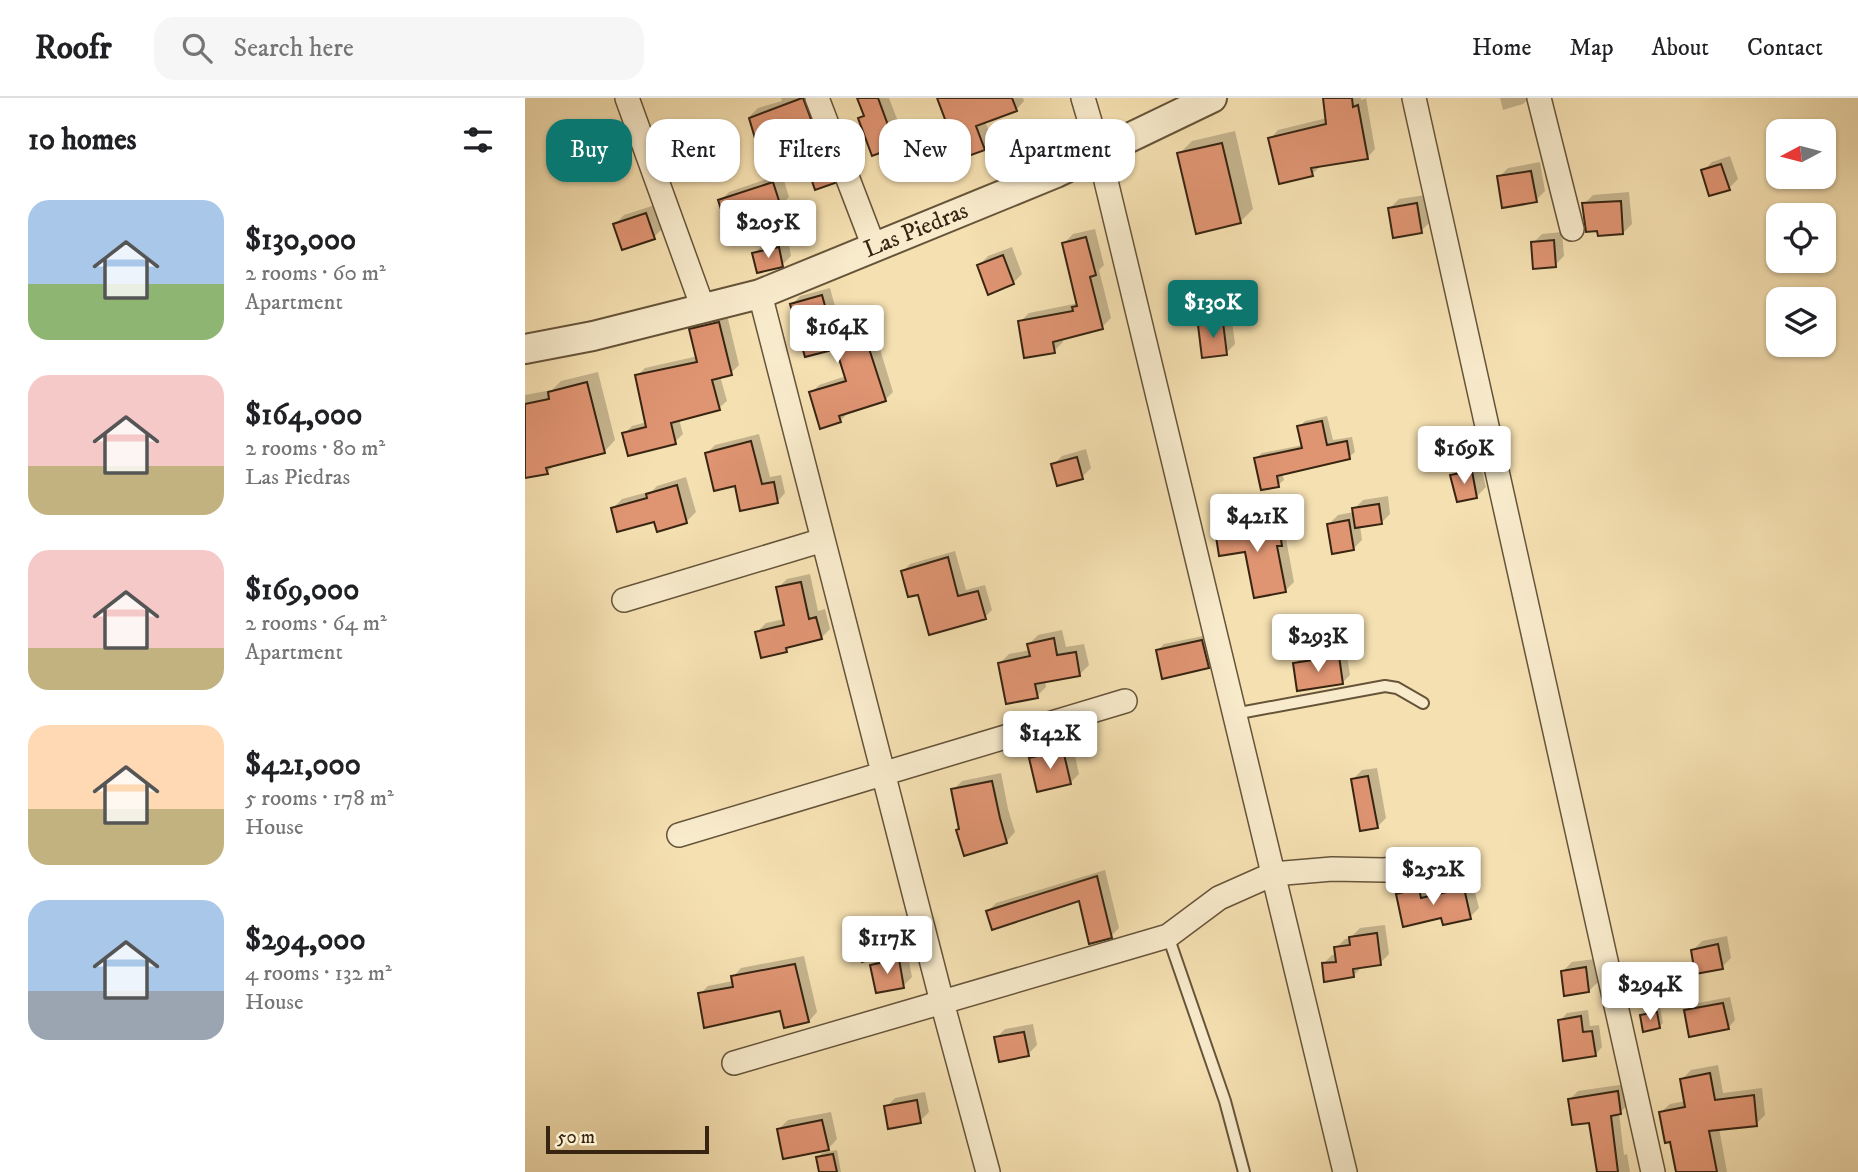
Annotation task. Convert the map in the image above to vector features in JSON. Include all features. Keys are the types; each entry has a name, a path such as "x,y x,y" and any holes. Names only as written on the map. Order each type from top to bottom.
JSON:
{"street":[{"path":"627,98 703,308"},
{"path":"817,98 874,247"},
{"path":"1083,98 1089,119"},
{"name":"Las Piedras","path":"1135,135 1212,98"},
{"path":"1414,98 1653,1172"},
{"path":"1539,98 1572,229"},
{"name":"Las Piedras","path":"525,349 593,336 760,294 1034,182"},
{"path":"1106,182 1345,1172"},
{"path":"760,294 988,1172"},
{"path":"624,600 823,540"},
{"path":"679,835 1125,701"},
{"path":"734,1063 1168,936 1219,898 1273,874 1332,869 1384,870 1456,862"}],"lane":[{"path":"1234,714 1385,686 1397,688 1423,703"},
{"path":"1168,936 1225,1101 1244,1172"}],"building":[{"path":"803,98 811,119 754,119 754,135 749,118"},
{"path":"857,98 878,98 886,119 879,119 879,153 872,156 865,137 865,119 858,118 864,116"},
{"path":"937,98 1012,98 1017,111 995,119 985,119 985,123 976,126 985,150 971,155 971,119 945,119"},
{"path":"1323,98 1352,98 1353,107 1358,105 1368,159 1311,168 1313,176 1279,184 1268,138 1326,124"},
{"path":"1222,143 1241,223 1196,234 1177,153"},
{"path":"1721,164 1730,190 1709,196 1701,170"},
{"path":"1531,171 1537,202 1502,208 1497,176"},
{"path":"773,182 781,207 726,225 718,200"},
{"path":"812,182 835,182 835,183 815,190"},
{"path":"1621,201 1623,234 1598,236 1597,231 1586,232 1582,203"},
{"path":"1417,203 1422,233 1393,238 1388,208"},
{"path":"646,213 655,239 622,250 613,224"},
{"path":"1086,237 1096,275 1090,277 1103,329 1053,342 1055,353 1024,358 1018,321 1073,311 1072,307 1077,306 1062,243"},
{"path":"1554,240 1556,267 1533,269 1531,242"},
{"path":"779,247 783,267 757,273 752,253"},
{"path":"1003,255 1014,284 988,295 977,265"},
{"path":"822,295 835,342 864,333 886,401 839,416 841,422 820,429 809,392 846,381 836,349 805,357 790,304"},
{"path":"719,322 732,375 712,380 720,410 671,423 676,444 628,456 622,433 646,427 635,375 697,362 689,329"},
{"path":"1223,322 1227,355 1202,358 1198,325"},
{"path":"587,382 605,453 546,468 548,474 525,478 525,404 549,399 548,392"},
{"path":"1322,421 1327,445 1347,441 1350,459 1277,476 1279,487 1261,490 1254,458 1302,448 1297,426"},
{"path":"751,441 762,484 774,482 778,503 740,511 735,486 714,491 705,453"},
{"path":"1077,457 1083,479 1057,486 1051,464"},
{"path":"1472,471 1477,498 1457,502 1450,475"},
{"path":"677,485 687,523 657,532 654,522 617,532 611,508 647,498 646,494"},
{"path":"1379,504 1382,524 1355,528 1352,508"},
{"path":"1278,520 1282,546 1277,546 1286,592 1254,598 1245,552 1219,556 1215,530"},
{"path":"1349,520 1354,550 1332,554 1327,524"},
{"path":"948,557 958,596 978,591 986,619 929,635 918,595 908,597 901,571"},
{"path":"801,582 809,619 816,617 822,639 786,648 787,652 761,658 755,632 784,625 776,587"},
{"path":"1054,638 1057,655 1076,652 1080,676 1035,684 1038,698 1006,704 998,663 1030,656 1027,644"},
{"path":"1202,640 1209,668 1162,679 1156,650"},
{"path":"1339,656 1343,684 1297,691 1293,663"},
{"path":"1063,750 1071,784 1037,792 1029,758"},
{"path":"1368,776 1378,828 1360,831 1351,779"},
{"path":"992,781 1007,843 964,856 956,830 959,829 951,789"},
{"path":"1097,876 1112,938 1089,944 1079,901 992,930 986,911"},
{"path":"1419,888 1421,898 1464,888 1471,919 1443,925 1441,918 1403,927 1396,894"},
{"path":"873,932 879,957 862,962 856,937"},
{"path":"1377,933 1381,965 1353,969 1354,977 1324,982 1322,963 1336,962 1334,947 1350,945 1349,937"},
{"path":"1718,944 1723,969 1695,974 1691,950"},
{"path":"899,959 904,988 876,993 870,965"},
{"path":"795,964 809,1022 784,1028 780,1011 704,1028 698,993 733,987 731,976"},
{"path":"1586,967 1589,992 1564,996 1561,971"},
{"path":"1723,1003 1729,1029 1689,1037 1684,1010"},
{"path":"1657,1012 1660,1028 1643,1032 1640,1015"},
{"path":"1581,1016 1583,1032 1592,1031 1596,1056 1563,1061 1558,1020"},
{"path":"1024,1032 1029,1056 999,1062 994,1037"},
{"path":"1710,1073 1715,1100 1754,1095 1757,1126 1709,1131 1717,1172 1676,1172 1670,1142 1665,1143 1659,1112 1685,1107 1680,1079"},
{"path":"1618,1091 1621,1114 1611,1116 1618,1172 1597,1172 1589,1123 1572,1125 1568,1099"},
{"path":"917,1100 921,1123 888,1129 884,1106"},
{"path":"822,1120 829,1150 783,1159 777,1129"},
{"path":"833,1154 837,1172 819,1172 816,1157"}]}
